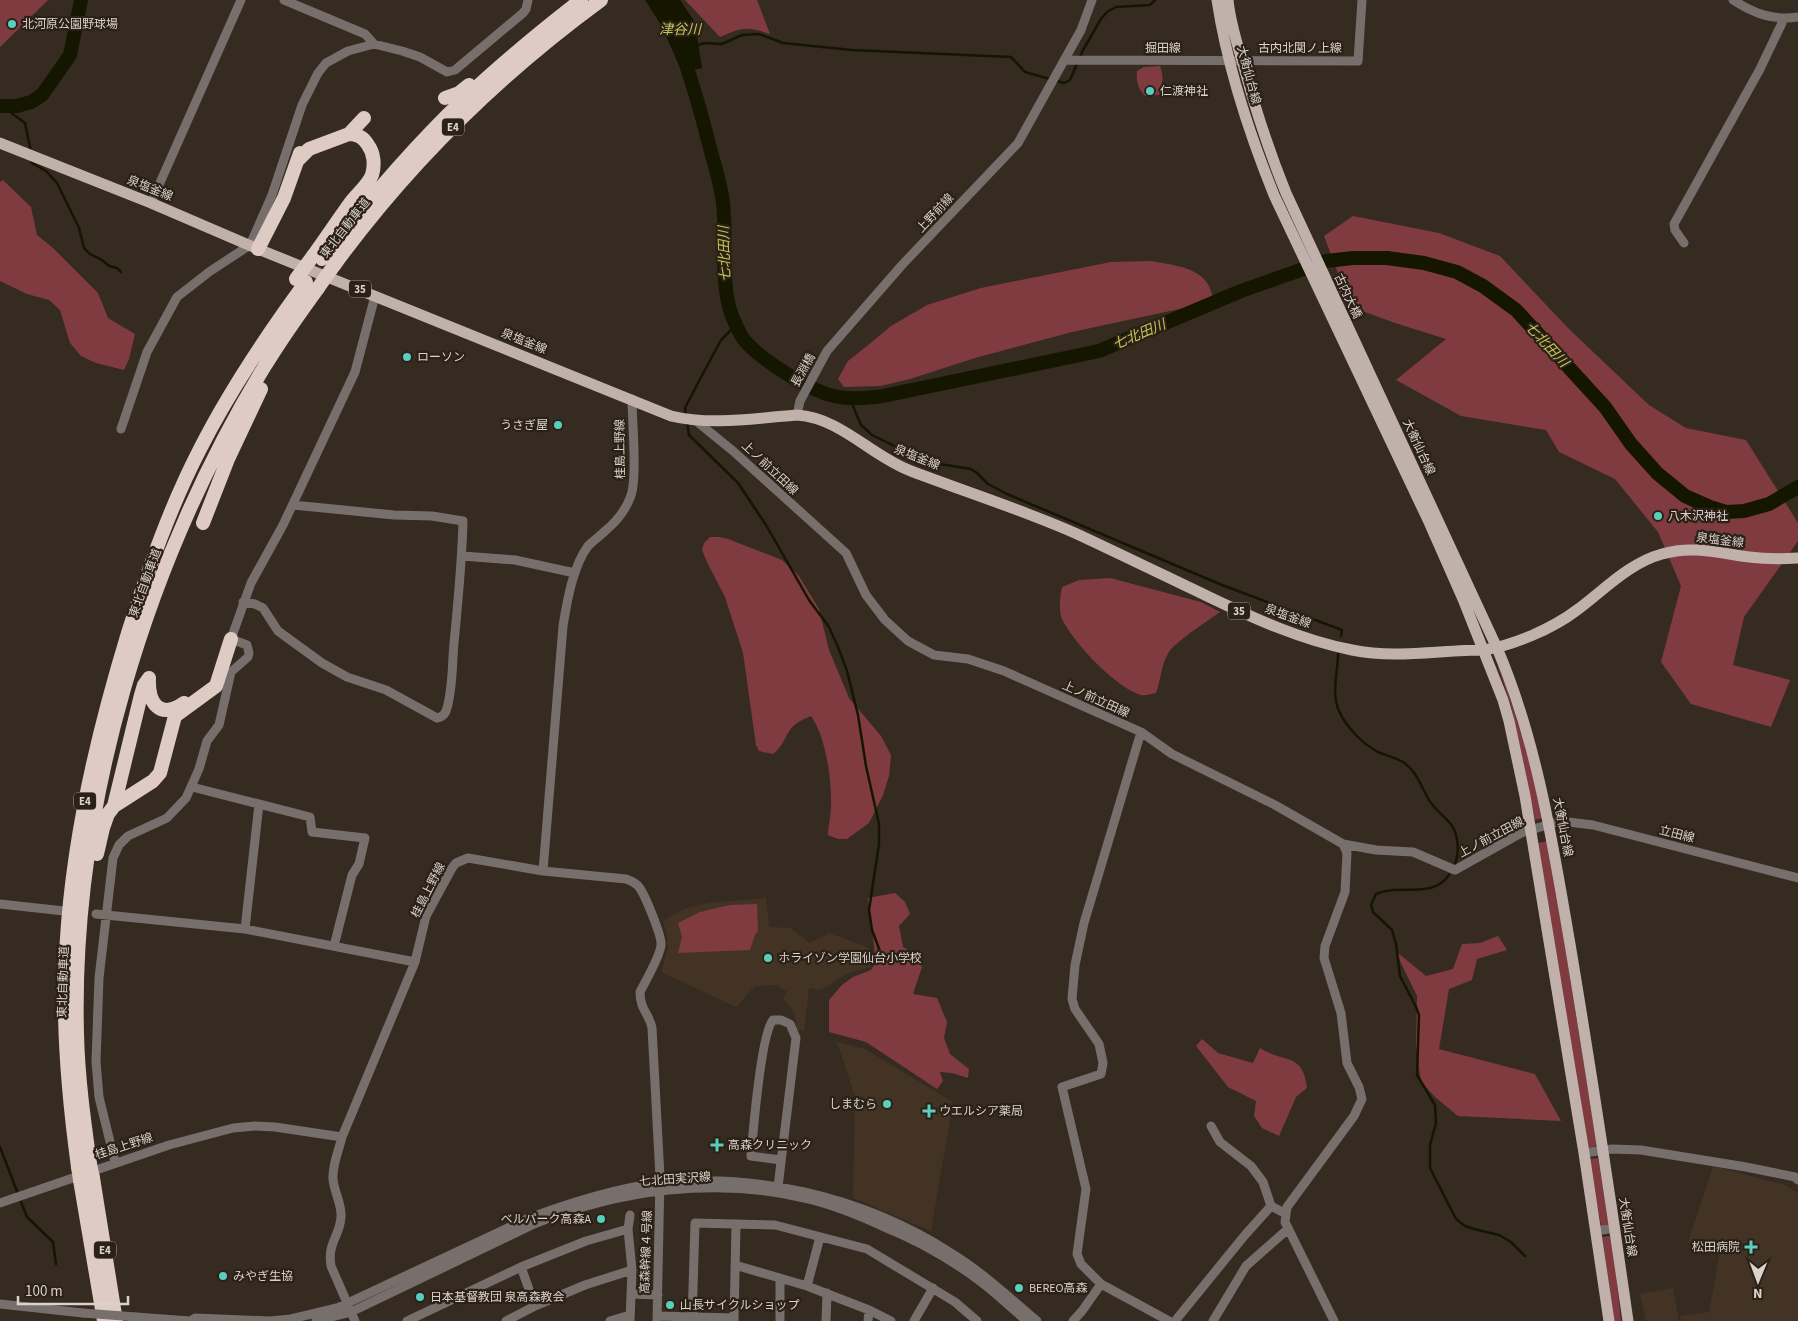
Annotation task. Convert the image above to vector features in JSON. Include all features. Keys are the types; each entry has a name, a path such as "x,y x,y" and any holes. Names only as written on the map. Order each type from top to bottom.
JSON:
{"highway":[{"name":"東北自動車道","path":"116,1321 85,1173 66,1065 65,988 70,901 83,813 102,726 117,671 159,543 199,451 237,382 264,340 368,203 431,132 483,82 552,23 590,3"},
{"name":"東北自動車道","path":"324,260 352,241 408,174 464,115 590,3"},
{"path":"445,98 459,93 505,56 552,23"},
{"path":"254,247 284,198 297,161 309,149 350,130 364,118"},
{"path":"307,283 324,260 350,203 371,177 374,160 372,150 362,138 350,130"},
{"name":"東北自動車道","path":"104,1321 85,1173 78,1065 77,990 86,874 99,795 114,725 129,672 187,516 215,458 260,374 297,317 307,283"},
{"path":"203,523 228,459 297,317"},
{"path":"79,945 87,922 94,864 108,814 114,806 158,777 175,716 216,686 231,639"},
{"path":"114,806 141,695 144,685 149,678 148,686 155,704 159,708 171,710 190,700 210,684 220,672"}],"main road":[{"name":"大衡仙台線","path":"1217,0 1236,61 1254,141 1274,195 1297,232"},
{"name":"大衡仙台線","path":"1228,0 1236,61"},
{"name":"泉塩釜線","path":"0,143 658,411 688,420 797,415 822,420 837,427 891,463 1024,512 1076,534 1256,619 1305,637 1351,650 1376,654 1497,648 1526,637 1569,616 1621,575 1661,554 1677,551 1704,550 1748,557 1797,557"},
{"name":"古内大橋","path":"1297,232 1361,369"},
{"name":"大衡仙台線","path":"1361,369 1497,648 1521,716 1549,824 1615,1228 1628,1321"},
{"name":"大衡仙台線","path":"1361,369 1463,599 1496,679 1509,721 1530,829 1584,1153 1609,1321"}],"street":[{"path":"151,203 241,0"},
{"path":"284,0 365,34 374,44"},
{"path":"121,429 147,352 177,297 209,272 254,247 302,105 318,73 326,64 342,54 374,44 411,54 447,72 451,72 523,13 528,0"},
{"path":"1069,60 1092,0"},
{"name":"古内北関ノ上線","path":"1236,61 1358,61 1362,0"},
{"path":"1733,0 1746,4 1762,15 1782,18 1798,17"},
{"path":"1684,243 1675,230 1674,224 1760,69 1782,24 1782,18"},
{"name":"掘田線","path":"1069,60 1236,61"},
{"name":"上野前線","path":"827,351 902,265 1018,143 1050,85 1069,60"},
{"path":"115,1162 99,1097 96,1062 99,978 113,858 118,845 128,836 167,818 181,805 192,788 207,741 219,725 231,672 245,660 249,653 247,645 231,639 243,602 293,505 355,372 375,296"},
{"name":"長淵橋","path":"797,415 800,401 827,351"},
{"name":"桂島上野線","path":"0,1202 115,1162 233,1128 275,1126 342,1137 415,962 426,916 452,868 456,863 468,858 543,871 563,626 575,573 589,546 615,523 631,496 633,481 632,399"},
{"name":"上ノ前立田線","path":"688,420 733,451 846,553 866,595 884,620 908,641 934,655 968,659 1004,671 1141,732 1172,754 1275,805 1343,844 1376,850 1414,852 1455,870 1530,829 1549,824"},
{"path":"243,602 255,604 263,608 278,632 347,677 386,690 437,718 441,717 447,708 462,556 463,521 432,516 394,515 293,505"},
{"path":"462,556 515,560 575,573"},
{"path":"1141,732 1084,923 1075,965 1072,999 1075,1010 1099,1044 1103,1064 1101,1074 1062,1087 1086,1189 1077,1254 1081,1264 1101,1284 1169,1321"},
{"path":"192,788 310,817 312,832 365,838 360,864 352,876 334,946"},
{"path":"245,929 259,804"},
{"name":"立田線","path":"1549,824 1566,820 1593,825 1798,878"},
{"path":"1334,1321 1285,1222 1287,1207 1354,1116 1362,1099 1359,1087 1346,1063 1341,1012 1324,958 1325,946 1345,892 1347,853 1343,844"},
{"name":"高森幹線４号線","path":"543,871 626,879 633,882 642,894 660,936 659,952 640,992 643,1010 651,1023 660,1187 657,1319"},
{"path":"0,904 64,911"},
{"path":"96,914 245,929 415,962"},
{"path":"778,1187 796,1038 790,1024 781,1020 773,1020 770,1023 764,1048 751,1156 781,1160"},
{"path":"1211,1126 1220,1142 1252,1166 1263,1182 1272,1206 1286,1214"},
{"path":"342,1137 333,1178 341,1216 330,1248 330,1256 331,1266 355,1321"},
{"path":"1584,1153 1602,1150 1641,1150 1746,1167 1795,1177 1798,1180"},
{"path":"660,1187 728,1182 778,1187 830,1198 867,1211 915,1233 950,1252 983,1276 1037,1321"},
{"name":"七北田実沢線","path":"316,1321 350,1308 534,1224 603,1201 660,1187 766,1191 808,1198 846,1211 903,1234 934,1251 980,1281 1027,1321"},
{"path":"1175,1321 1245,1235 1272,1206"},
{"path":"610,1321 630,1318 632,1270 628,1229 630,1215"},
{"path":"692,1319 695,1223 775,1225 867,1249 955,1302 977,1321"},
{"path":"657,1319 734,1320 736,1224"},
{"path":"1213,1321 1246,1266 1288,1228"},
{"path":"1596,1231 1615,1228"},
{"path":"407,1321 520,1267 586,1241 628,1229"},
{"path":"807,1286 820,1237"},
{"path":"735,1265 827,1293 891,1321"},
{"path":"520,1267 535,1306"},
{"path":"506,1321 535,1306 585,1285 632,1270"},
{"path":"780,1279 780,1321"},
{"path":"1073,1321 1101,1284"},
{"path":"914,1321 933,1288"},
{"path":"826,1321 827,1293"},
{"path":"631,1294 658,1295"},
{"path":"0,1304 83,1313 190,1321 195,1318 246,1321 291,1319 337,1308 350,1308"},
{"path":"868,1321 869,1310"}],"shaded area":[{"name":"北河原公園野球場","path":"0,0 48,0 0,47"},
{"path":"685,0 757,0 770,34 745,29 720,37"},
{"path":"1160,66 1162,80 1159,95 1145,96 1138,85 1137,71 1144,67"},
{"path":"3,180 31,207 37,235 53,248 98,293 108,318 135,334 129,359 124,370 96,363 81,356 70,343 60,310 49,300 27,294 0,281 0,182"},
{"path":"1353,216 1439,233 1500,256 1569,329 1649,405 1686,428 1746,440 1798,523 1798,541 1744,617 1733,665 1790,680 1771,727 1691,704 1661,662 1681,586 1658,532 1615,479 1559,452 1546,430 1461,416 1396,380 1446,339 1365,312 1339,292 1340,278 1324,236"},
{"path":"1151,261 1186,268 1202,277 1211,291 1212,302 1072,332 880,386 844,387 838,379 848,361 891,326 927,305 981,288 1111,262"},
{"path":"710,537 728,539 782,560 799,576 819,609 829,650 849,698 881,736 891,755 889,776 883,795 869,823 847,839 838,839 828,835 831,807 829,772 821,735 811,716 792,728 773,754 759,751 756,745 743,653 725,597 702,550 704,543"},
{"path":"1110,578 1201,602 1220,612 1185,637 1169,652 1164,662 1156,693 1141,695 1131,691 1108,675 1086,653 1061,617 1062,587 1079,580"},
{"path":"1500,666 1536,783 1543,818 1535,820 1511,705 1498,667"},
{"path":"1548,841 1597,1146 1588,1148 1538,843"},
{"path":"895,893 905,902 910,914 899,926 903,947 918,956 922,967 913,994 937,998 947,1022 944,1038 950,1054 969,1069 968,1078 952,1073 940,1072 943,1081 937,1089 866,1042 829,1032 829,1000 842,985 853,977 871,970 876,962 868,898"},
{"name":"ホライゾン学園仙台小学校","path":"766,898 769,927 790,928 810,943 829,933 869,948 871,967 849,973 820,990 809,988 804,1031 796,1030 793,1010 783,999 787,992 777,985 755,986 736,1007 661,972 668,948 663,921 683,909 709,903"},
{"path":"757,904 758,931 750,950 678,953 682,937 678,923 700,912 730,905"},
{"path":"1498,936 1507,950 1477,959 1472,980 1449,989 1439,1049 1535,1074 1561,1121 1458,1116 1435,1097 1421,1082 1416,1046 1417,996 1398,953 1426,976 1453,969 1462,944 1480,943"},
{"path":"1202,1039 1218,1053 1253,1063 1260,1048 1291,1060 1301,1069 1307,1088 1296,1097 1279,1136 1262,1128 1254,1116 1256,1101 1228,1087 1196,1046"},
{"path":"837,1042 865,1049 953,1102 931,1231 853,1198 855,1097"},
{"path":"1598,1158 1609,1224 1601,1226 1589,1159"},
{"name":"松田病院","path":"1713,1166 1785,1185 1798,1193 1798,1321 1681,1321 1680,1316 1709,1312 1720,1252 1688,1242"},
{"path":"1610,1236 1614,1254 1621,1321 1614,1321 1602,1237"},
{"path":"1673,1288 1679,1321 1646,1321 1640,1294"}],"water":[{"name":"津谷川","path":"645,0 680,0 695,22 702,68 682,72 661,25"}],"waterway":[{"name":"七北田川","path":"0,106 17,106 31,102 42,95 70,55 81,0"},
{"path":"697,45 705,43 722,44 742,35 759,34 783,43 852,50 1011,57 1025,72 1064,83 1070,80 1083,50 1107,12 1116,7 1150,5 1155,0"},
{"name":"七北田川","path":"682,53 701,112 721,189 724,215 726,290 734,320 742,337 759,354 784,372 824,393 846,398 883,396 1099,351 1241,291 1326,261 1353,258 1387,258 1424,263 1457,272 1483,286 1516,310 1605,407 1631,444 1657,473 1685,496 1726,512 1744,511 1769,504 1798,487"},
{"path":"2,106 25,123 31,152"},
{"path":"32,160 32,163 46,171 57,183 79,228 84,248 90,254 121,272"},
{"path":"686,416 685,408 721,340 736,325"},
{"path":"853,399 853,406 861,425 872,435 927,462 971,469 988,484 1007,494 1222,585 1342,630 1341,636"},
{"path":"687,421 689,435 738,483 766,525 809,600 829,627 847,671 858,715 866,766 879,824 879,844 869,910 872,930 884,962"},
{"path":"1338,654 1335,697 1342,717 1355,735 1378,752 1403,762 1412,770 1431,803 1453,828 1457,838 1458,850 1454,866"},
{"path":"1449,875 1442,883 1434,887 1385,891 1376,894 1371,905 1373,912 1392,930 1396,944 1400,976 1419,1015 1417,1075 1435,1105 1436,1123 1430,1145 1430,1168 1456,1219 1465,1226 1499,1235 1511,1242 1525,1256"},
{"path":"0,1147 18,1194"},
{"path":"20,1199 27,1217 53,1242 56,1264"}],"place":[{"name":"北河原公園野球場","path":"12,24"},
{"name":"仁渡神社","path":"1150,91"},
{"name":"ローソン","path":"407,357"},
{"name":"うさぎ屋","path":"558,425"},
{"name":"八木沢神社","path":"1658,516"},
{"name":"ホライゾン学園仙台小学校","path":"768,958"},
{"name":"しまむら","path":"887,1104"},
{"name":"ウエルシア薬局","path":"929,1111"},
{"name":"高森クリニック","path":"717,1145"},
{"name":"ベルパーク高森A","path":"601,1219"},
{"name":"松田病院","path":"1751,1247"},
{"name":"みやぎ生協","path":"223,1276"},
{"name":"BEREO高森","path":"1019,1288"},
{"name":"日本基督教団 泉高森教会","path":"420,1297"},
{"name":"山長サイクルショップ","path":"670,1305"}]}
